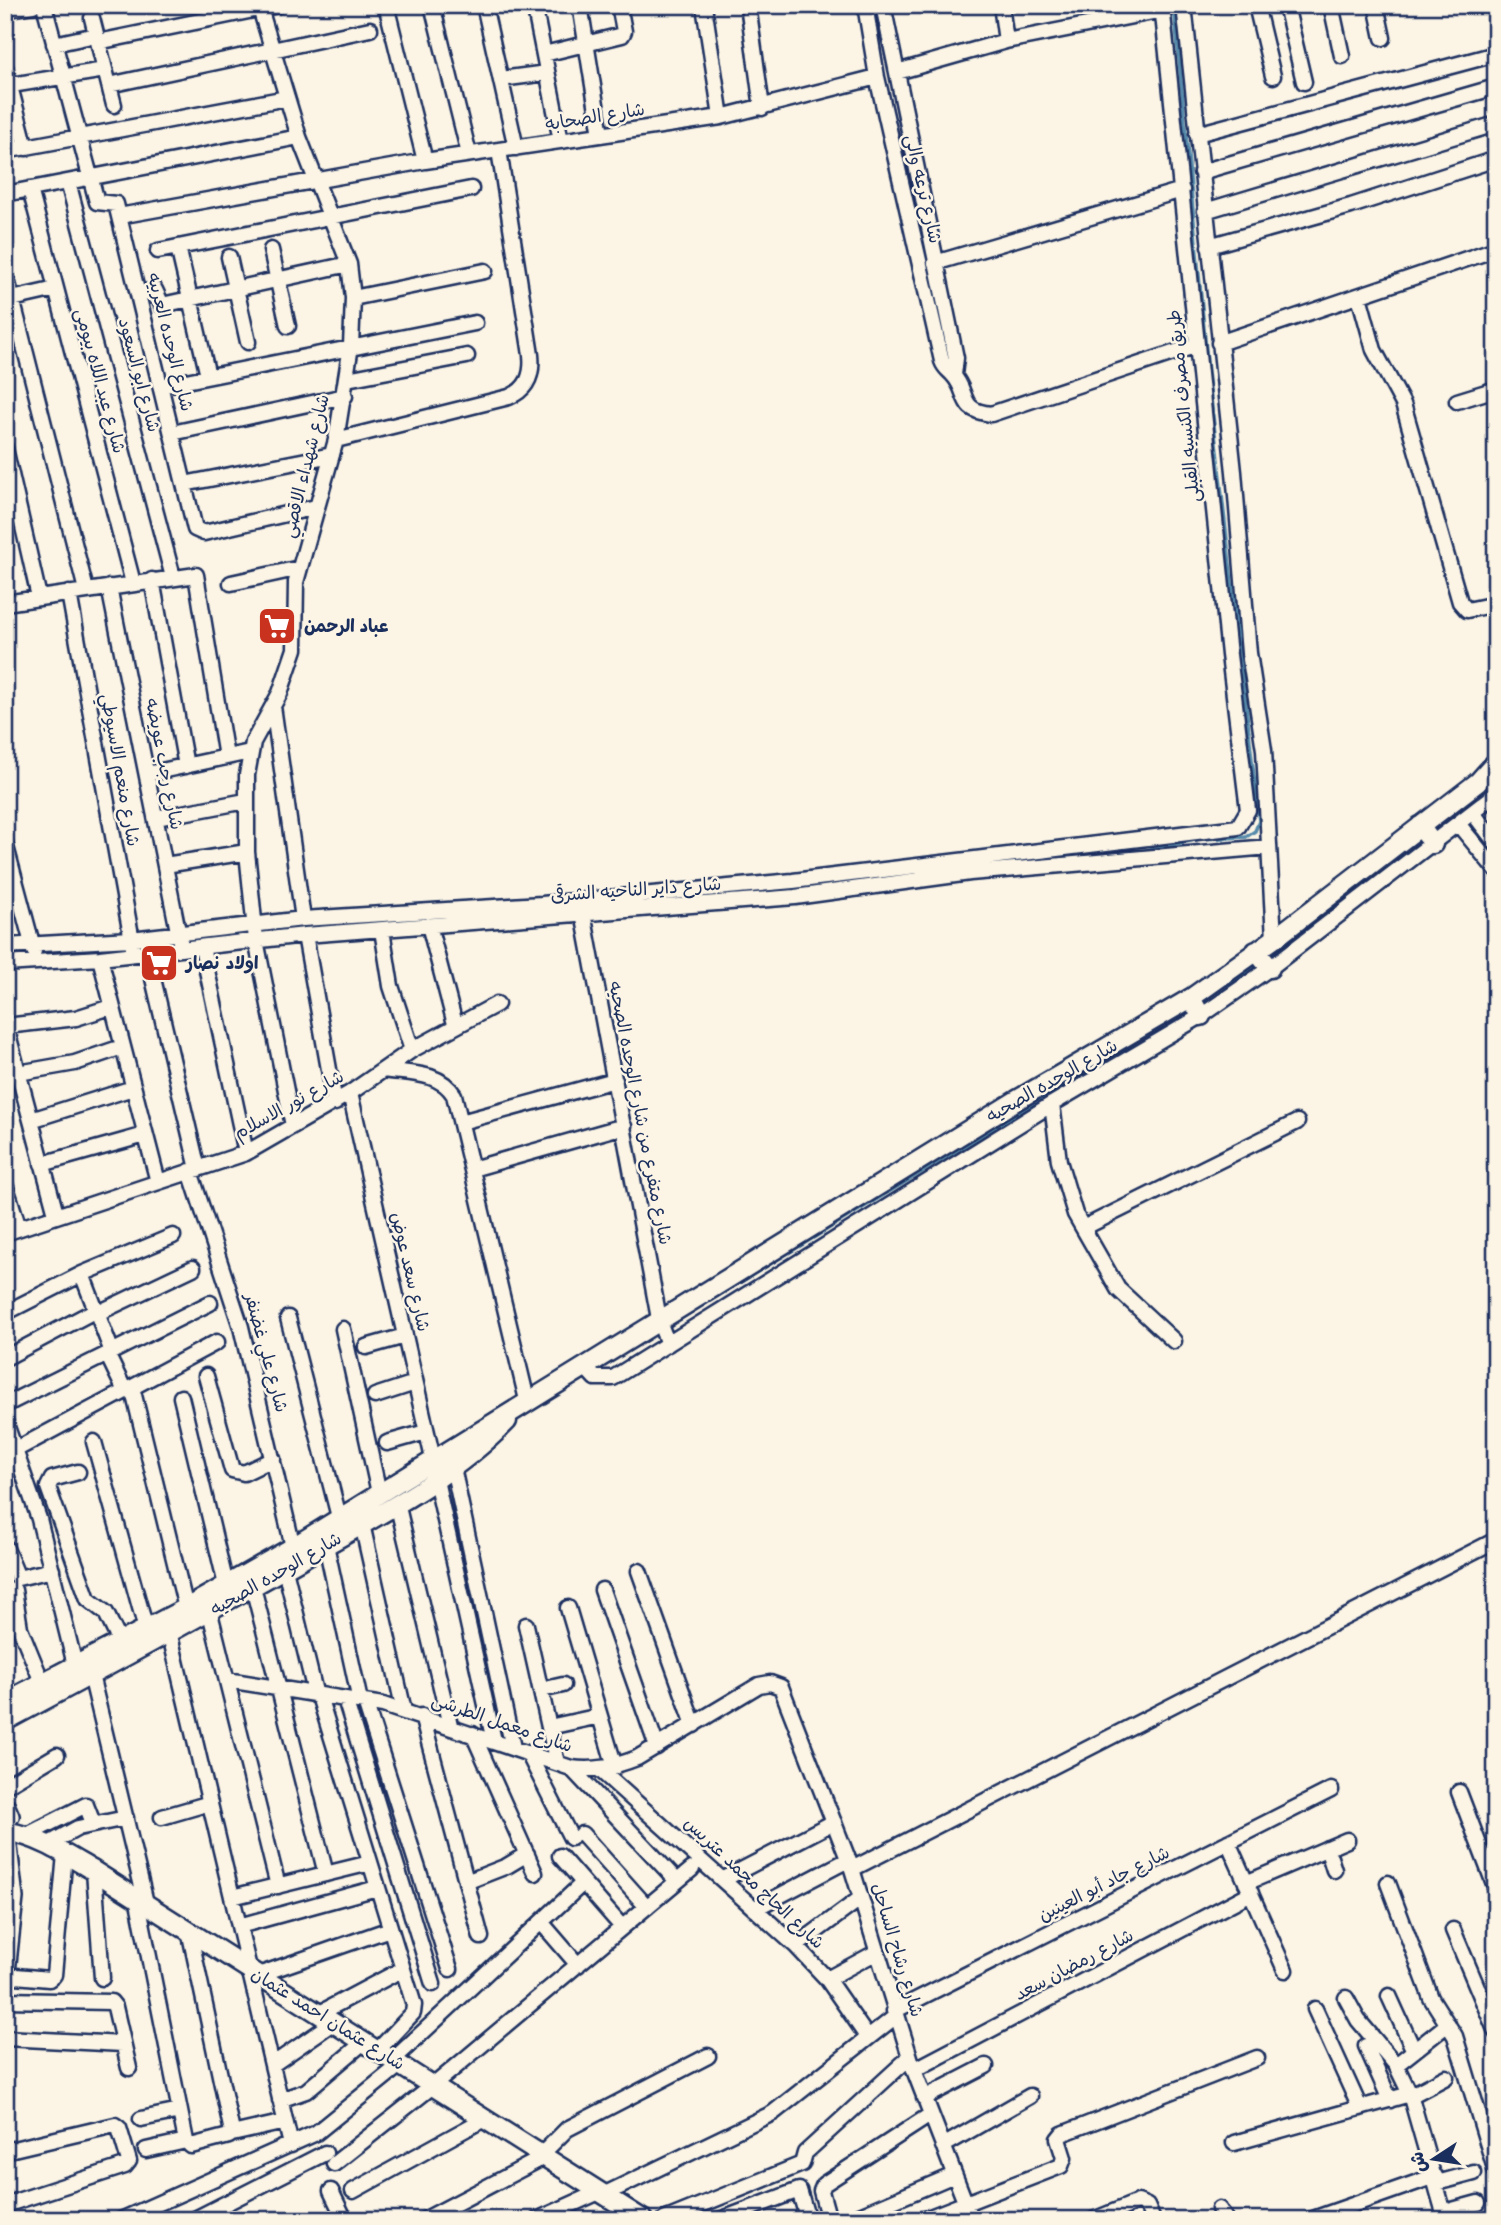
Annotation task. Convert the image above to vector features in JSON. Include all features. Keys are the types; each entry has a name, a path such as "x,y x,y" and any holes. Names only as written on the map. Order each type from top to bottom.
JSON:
{"main road":[{"path":"5,1807 9,1816 5,1821"},
{"path":"5,1831 13,1898 5,1974"}],"street":[{"path":"5,10 33,5"},
{"path":"44,5 97,203 114,202 119,216"},
{"path":"54,44 278,5"},
{"path":"386,5 425,160"},
{"path":"432,5 469,154"},
{"path":"484,5 516,148"},
{"path":"534,5 561,142"},
{"path":"580,5 601,135"},
{"path":"544,54 622,35 619,5"},
{"path":"748,5 762,108"},
{"name":"شارع ترعه والى","path":"865,5 877,77 942,361 954,375 970,407 992,414 1197,345"},
{"path":"1001,5 1006,41"},
{"path":"1256,5 1273,76"},
{"path":"1286,5 1304,82"},
{"path":"1331,5 1342,56"},
{"path":"1376,5 1383,38"},
{"path":"704,6 720,117"},
{"path":"897,72 1006,41 1188,6 1201,172 1267,800 1274,939"},
{"name":"شارع شهداء الاقصي","path":"260,7 299,137 349,264 353,298 345,396 334,448 296,589 295,649 286,679 250,752 246,801 247,852 256,940 293,1126"},
{"name":"طريق مصرف الكنسيه القبلى","path":"1163,10 1247,803"},
{"path":"868,24 885,13"},
{"name":"شارع ترعه والى","path":"885,13 956,358 954,375"},
{"path":"92,18 114,105"},
{"path":"109,85 370,29"},
{"path":"1178,146 1198,138 1496,54"},
{"path":"5,67 26,148"},
{"path":"8,86 105,70"},
{"path":"501,79 547,73"},
{"name":"شارع الصحابه","path":"119,216 425,160 720,117 877,77"},
{"path":"1201,172 1496,87"},
{"path":"5,151 287,98"},
{"path":"1205,211 1496,124"},
{"path":"5,194 299,137"},
{"path":"184,484 334,448 509,397 527,384 532,370 531,355 499,150"},
{"path":"1209,246 1350,206 1496,159"},
{"name":"شارع ابو السعود","path":"68,182 173,577"},
{"name":"شارع عبد اللاه بيومى","path":"30,189 133,583"},
{"path":"158,251 471,189"},
{"path":"935,263 1182,190"},
{"name":"شارع الوحده العربيه","path":"119,216 195,529 199,533 316,507"},
{"path":"178,247 208,376"},
{"path":"1219,343 1496,249"},
{"path":"271,250 288,326"},
{"path":"229,257 248,342"},
{"path":"138,293 155,290 162,305 349,264"},
{"path":"5,271 86,590"},
{"path":"353,298 485,271"},
{"path":"12,299 56,289"},
{"path":"1359,296 1374,350 1403,404 1460,602 1467,610 1473,611 1496,604"},
{"path":"160,386 351,345 475,323"},
{"path":"347,379 467,356"},
{"path":"1457,401 1496,388"},
{"path":"172,433 345,396"},
{"path":"5,447 10,491 39,597"},
{"path":"231,583 300,568"},
{"path":"5,603 173,577 197,576 226,757"},
{"path":"152,580 186,766"},
{"name":"شارع رجب عويضه","path":"109,587 182,949"},
{"name":"شارع منعم الاسيوطي","path":"69,593 131,939 141,953"},
{"path":"273,706 303,919"},
{"path":"147,774 250,752"},
{"name":"شارع الوحده الصحيه","path":"5,1702 146,1629 168,1626 210,1613 285,1569 340,1517 527,1400 584,1367 663,1330 1052,1104 1263,960 1426,834 1496,762"},
{"name":"شارع الوحده الصحيه","path":"1263,960 1274,939 1426,834 1459,825 1496,794"},
{"path":"1247,803 1267,800"},
{"path":"156,818 246,801"},
{"name":"شارع داير الناحيه الشرقى","path":"5,946 131,939 303,919 542,904 793,881 1232,830 1247,817 1247,803"},
{"path":"1473,813 1496,843"},
{"path":"1459,825 1496,870"},
{"path":"5,843 37,962"},
{"name":"شارع داير الناحيه الشرقى","path":"5,964 100,958 305,935 795,897 970,873 1269,847"},
{"path":"165,865 247,852"},
{"name":"شارع متفرع من شارع الوحده الصحيه","path":"583,913 663,1330"},
{"path":"429,925 455,1024"},
{"path":"382,929 391,986 412,1050"},
{"path":"305,935 335,1103"},
{"path":"202,947 246,1153"},
{"name":"شارع علي غضنفر","path":"141,953 194,1170 241,1327 273,1459 309,1546 363,1701 450,1969"},
{"path":"100,958 158,1181"},
{"name":"شارع نور الاسلام","path":"12,1231 56,1214 246,1153 335,1103 455,1024 497,1004"},
{"path":"56,1214 6,1025 76,1018 111,1007"},
{"name":"شارع الوحده الصحيه","path":"584,1367 595,1378 613,1378 663,1330 1017,1100 1196,1007"},
{"path":"18,1073 75,1063 122,1047"},
{"path":"384,1070 442,1080 454,1095 527,1400"},
{"path":"461,1122 615,1080"},
{"path":"31,1120 133,1088"},
{"name":"شارع سعد عوض","path":"350,1093 433,1459"},
{"path":"1052,1104 1063,1176 1083,1228 1118,1289 1174,1341"},
{"path":"1083,1228 1297,1122"},
{"path":"472,1169 624,1126"},
{"path":"43,1164 145,1135"},
{"path":"5,1184 12,1231"},
{"path":"5,1313 82,1274 173,1236"},
{"path":"5,1358 192,1268"},
{"path":"82,1274 110,1353 129,1389 186,1608"},
{"path":"5,1405 210,1303"},
{"path":"288,1318 340,1517"},
{"path":"343,1329 379,1493"},
{"path":"366,1347 405,1336"},
{"path":"15,1450 217,1342"},
{"path":"206,1376 232,1470 244,1473 273,1459"},
{"path":"375,1396 415,1383"},
{"path":"181,1397 226,1585"},
{"name":"شارع الوحده الصحيه","path":"5,1721 91,1675 168,1626 186,1608 226,1585 362,1524 454,1470 480,1449 527,1400"},
{"path":"5,1421 52,1570 75,1665"},
{"path":"387,1443 426,1432"},
{"path":"94,1442 146,1629"},
{"path":"449,1449 513,1748"},
{"path":"78,1472 52,1479 48,1487 88,1600 106,1613 120,1642"},
{"path":"436,1480 494,1741"},
{"path":"397,1503 450,1725"},
{"path":"362,1524 404,1710"},
{"path":"756,1908 850,1864 1496,1540"},
{"path":"5,1546 14,1574 22,1579 52,1570"},
{"path":"121,2220 316,2133 342,2111 413,2013 414,2005 318,1696 285,1569"},
{"path":"568,1608 600,1716 608,1768 657,1746 694,1724 639,1571"},
{"path":"253,1587 326,1874"},
{"path":"14,1590 10,1608 42,1682"},
{"path":"602,1590 657,1746"},
{"path":"210,1613 278,1886"},
{"path":"526,1625 549,1727 564,1766 677,1881"},
{"path":"168,1626 239,1926 254,1972 291,2145"},
{"path":"91,1675 126,1818 186,2141 191,2146 285,2122"},
{"name":"شارع معمل الطرشى","path":"227,1680 404,1710 564,1766 608,1768"},
{"name":"شارع رشاح الساحل","path":"694,1724 765,1683 776,1684 785,1691 850,1864 895,2014 930,2115 972,2220"},
{"path":"541,1690 563,1685"},
{"path":"345,1699 433,1984"},
{"path":"422,1716 481,1937"},
{"path":"549,1727 600,1716"},
{"path":"474,1734 535,1873"},
{"path":"528,1753 576,1836 647,1907"},
{"path":"5,1786 57,1755"},
{"name":"شارع الحاج محمد عتريس","path":"608,1768 796,1946 827,1979 868,2038"},
{"name":"شارع جاد أبو العينين","path":"537,2220 603,2193 773,2113 895,2014 1331,1790"},
{"path":"1459,1793 1496,1889"},
{"path":"162,1817 210,1803"},
{"path":"27,1835 86,1805 93,1823"},
{"path":"49,1844 93,1823 126,1818"},
{"path":"724,1879 834,1822"},
{"name":"شارع عثمان احمد عثمان","path":"5,1831 27,1835 49,1844 142,1900 544,2155 636,2218"},
{"name":"شارع رمضان سعد","path":"664,2220 800,2165 805,2153 912,2063 1347,1840"},
{"path":"1228,1842 1285,1970"},
{"path":"1327,1848 1334,1870"},
{"path":"5,1974 49,1979 54,1975 65,1854"},
{"path":"467,1882 527,1854"},
{"path":"560,1856 622,1927"},
{"path":"232,1897 370,1863"},
{"path":"192,2220 329,2159 434,2085 692,1869"},
{"path":"94,1871 102,1978"},
{"path":"280,2100 306,2091 384,2054 541,1922 583,1882"},
{"path":"1388,1883 1431,1998 1454,2036 1496,2172"},
{"path":"239,1926 377,1888"},
{"path":"796,1946 861,1898"},
{"path":"541,1922 578,1965"},
{"path":"254,1972 390,1929"},
{"path":"189,1930 232,2134"},
{"path":"1453,1930 1496,2032"},
{"path":"827,1979 877,1952"},
{"path":"272,2065 327,2017 403,1969"},
{"path":"1389,1996 1414,2052"},
{"path":"1346,1998 1358,2021 1396,2065 1410,2095 1446,2216 1478,2203"},
{"path":"5,2000 109,2002 114,2005 129,2068"},
{"path":"1315,2009 1360,2108"},
{"path":"1396,2065 1448,2024"},
{"path":"5,2038 123,2044"},
{"path":"1366,2046 1390,2100"},
{"path":"424,2220 544,2155 567,2129 708,2056"},
{"path":"922,2220 1061,2165 1064,2158 1058,2139 1062,2134 1257,2058"},
{"path":"924,2098 986,2066"},
{"path":"1234,2143 1410,2095 1446,2077"},
{"path":"943,2146 1030,2096"},
{"path":"141,2119 180,2111"},
{"path":"829,2220 821,2191 824,2184 930,2115"},
{"path":"353,2190 486,2118"},
{"path":"5,2151 115,2125 119,2128 129,2159 125,2166 5,2205"},
{"path":"146,2150 186,2141"},
{"path":"1320,2218 1436,2180 1474,2173"},
{"path":"848,2220 954,2175"},
{"path":"720,2220 799,2190 808,2220"},
{"path":"331,2191 342,2219"},
{"path":"1093,2220 1134,2202 1147,2206 1153,2220"}],"waterway":[{"path":"1077,857 1141,851 1200,839 1246,837 1255,831 1259,821 1208,372 1174,5"},
{"path":"1486,786 1496,778"},
{"path":"1429,831 1447,817"},
{"path":"1269,957 1420,838"},
{"path":"698,897 732,894"},
{"path":"1202,1001 1260,963"},
{"path":"667,1327 1186,1011"},
{"path":"610,1362 660,1331"}],"place":[{"name":"عباد الرحمن","path":"277,626"},
{"name":"اولاد نصار","path":"159,963"}]}
